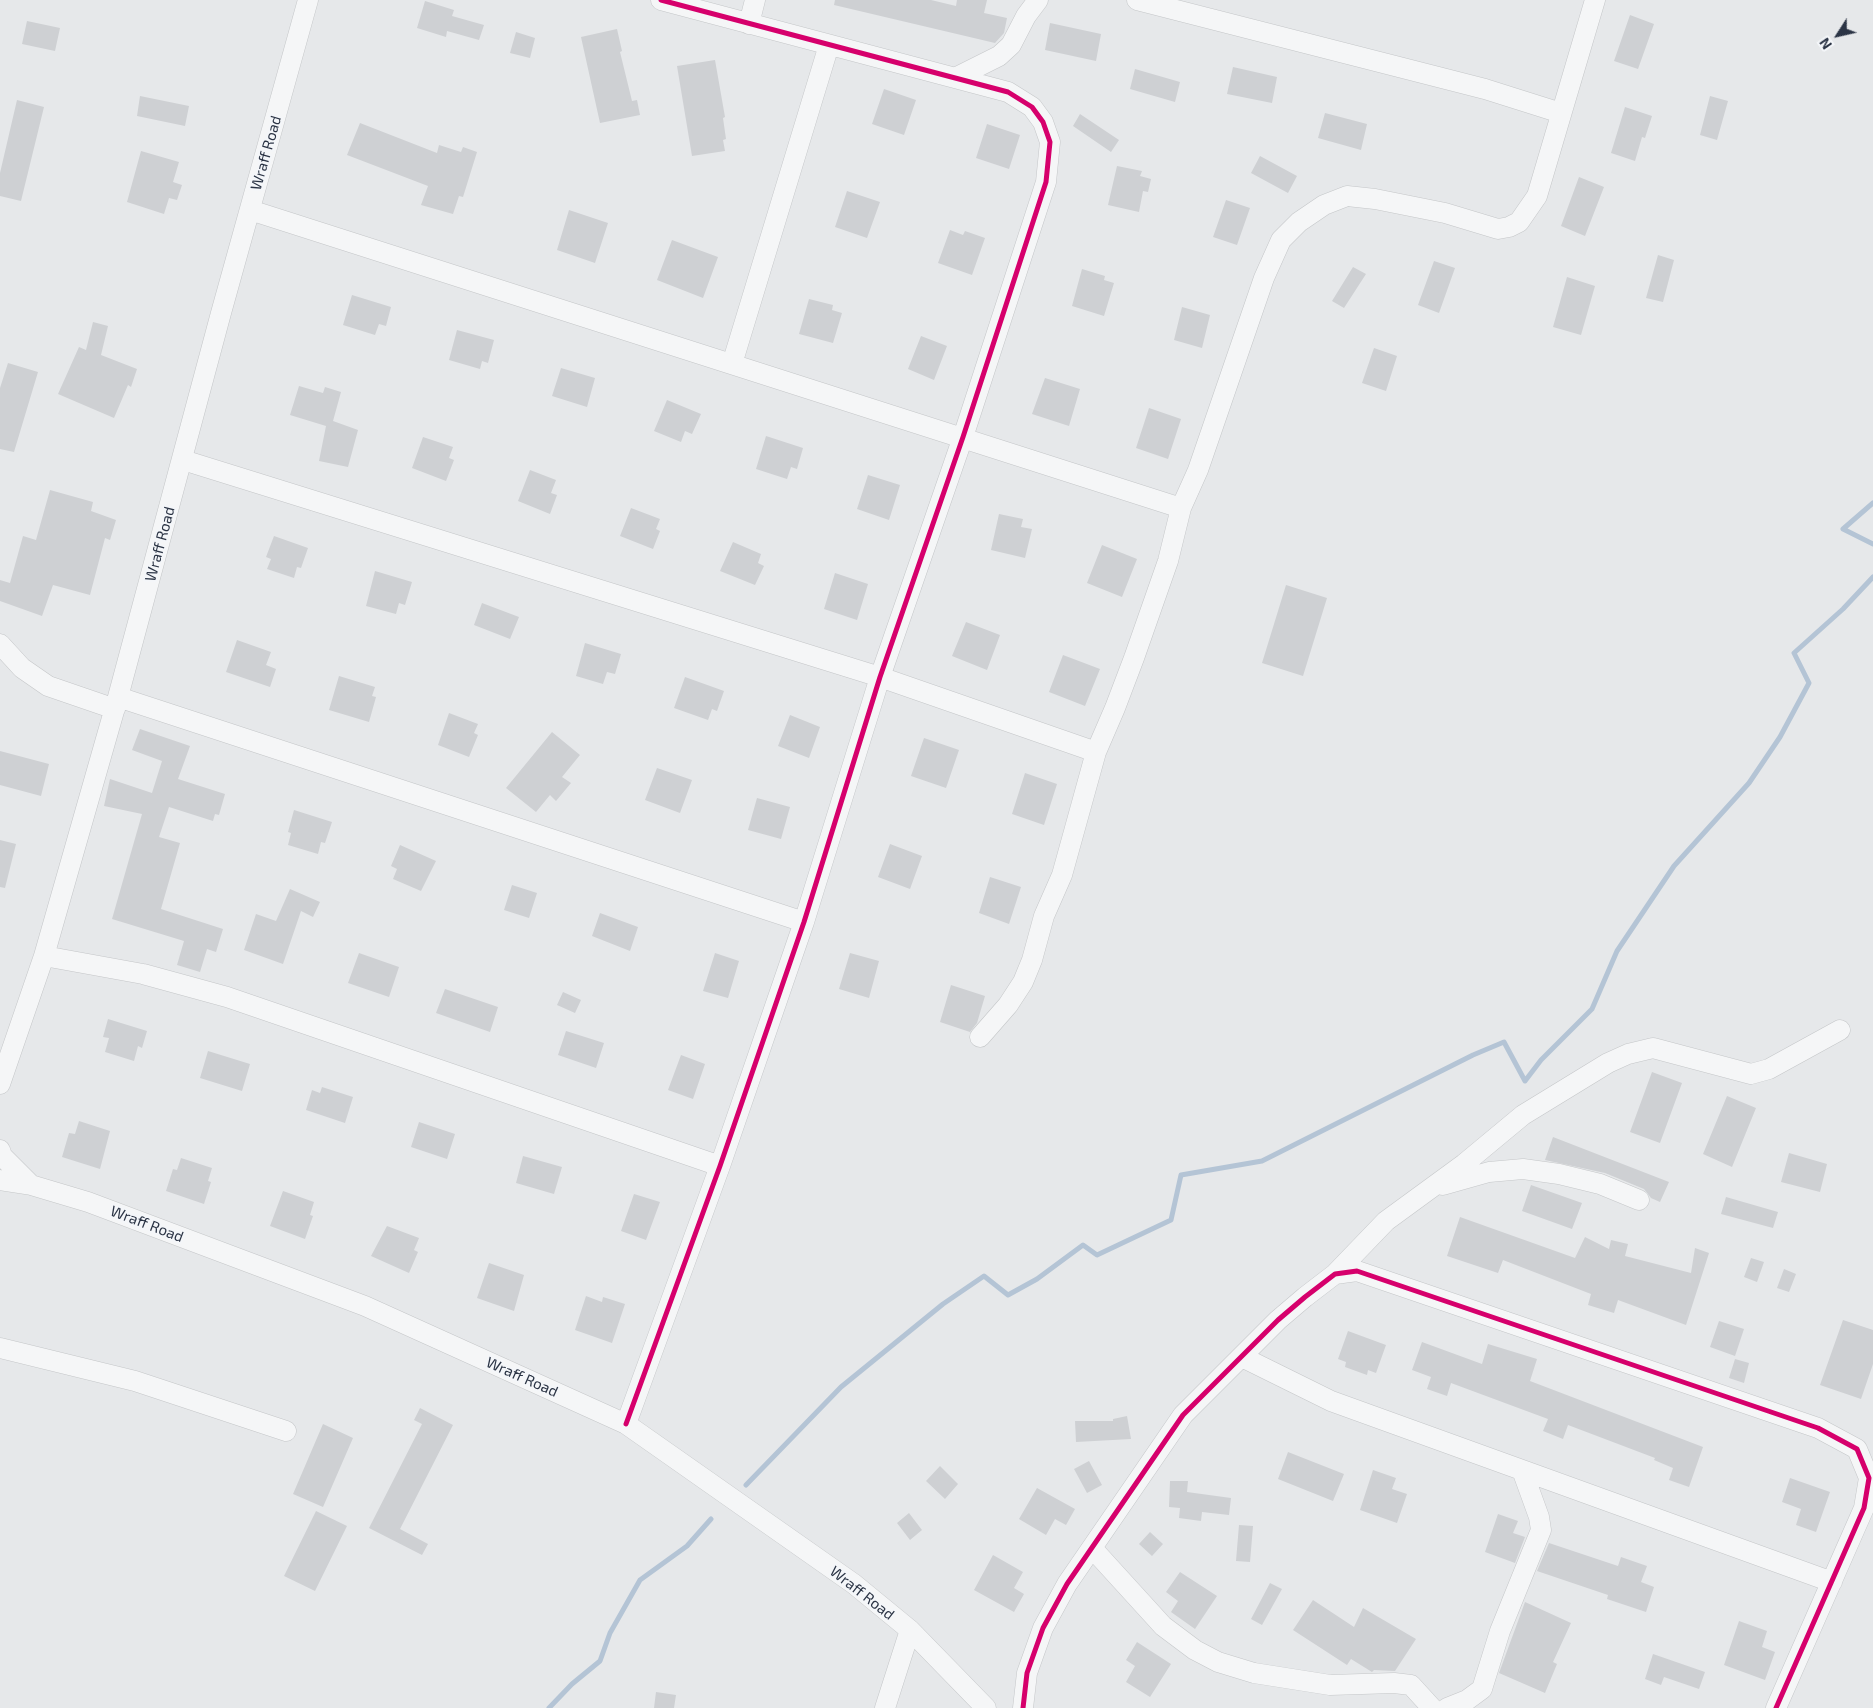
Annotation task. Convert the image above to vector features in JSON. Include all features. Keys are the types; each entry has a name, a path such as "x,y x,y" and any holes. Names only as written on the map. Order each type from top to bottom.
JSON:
{"street":[{"name":"Wraff Road","path":"0,1084 44,956 116,703 308,0"},
{"path":"626,1424 720,1166 804,922 880,677 963,437 1046,182 1050,142 1043,122 1032,107 1008,92 661,0"},
{"path":"749,24 755,0"},
{"path":"955,78 999,56 1011,45 1026,16 1038,0"},
{"path":"1136,0 1486,89 1560,113"},
{"path":"980,1037 1008,1005 1023,982 1032,960 1044,916 1062,875 1096,752 1115,708 1150,612 1168,561 1181,508 1201,462 1264,278 1281,240 1299,222 1318,209 1347,196 1375,199 1445,213 1498,229 1509,227 1519,222 1536,196 1595,0"},
{"path":"732,364 829,45"},
{"path":"250,210 1181,508"},
{"path":"183,460 880,677 1096,752"},
{"path":"0,644 22,668 48,686 116,703 804,922"},
{"path":"44,956 143,974 227,997 720,1166"},
{"path":"1023,1708 1027,1673 1043,1628 1067,1584 1183,1415 1278,1320 1335,1274 1386,1221 1464,1164 1523,1115 1608,1063 1628,1054 1652,1048 1751,1074 1769,1069 1840,1030"},
{"name":"Wraff Road","path":"0,1150 2,1156 32,1185 88,1202 366,1306 626,1424 854,1584 910,1630 986,1708"},
{"path":"1432,1187 1489,1172 1523,1168 1600,1184 1639,1200"},
{"path":"0,1180 32,1185"},
{"path":"1335,1274 1357,1271 1366,1274 1818,1428 1856,1449 1869,1478 1864,1508 1776,1708"},
{"path":"0,1348 135,1381 286,1431"},
{"path":"1242,1357 1331,1401 1832,1582"},
{"path":"1447,1708 1467,1700 1482,1689 1500,1631 1541,1530 1539,1517 1522,1470"},
{"path":"1092,1548 1163,1626 1195,1650 1218,1662 1254,1673 1330,1685 1394,1683 1411,1685 1432,1708"},
{"path":"885,1708 910,1630"}],"building":[{"path":"835,0 931,0 956,6 957,0 987,0 984,13 1007,18 1004,33 995,43 834,5"},
{"path":"425,1 454,10 452,16 484,25 479,40 447,31 446,37 417,28"},
{"path":"1630,15 1654,24 1638,69 1614,61"},
{"path":"27,21 60,28 55,51 22,44"},
{"path":"1050,23 1101,34 1096,61 1045,50"},
{"path":"617,29 622,51 620,52 632,101 637,100 640,115 600,123 581,37"},
{"path":"516,32 535,38 530,58 510,53"},
{"path":"715,60 725,117 723,118 726,139 723,140 725,151 692,156 677,66"},
{"path":"1233,67 1277,77 1272,103 1227,94"},
{"path":"1135,69 1180,82 1175,102 1130,89"},
{"path":"884,89 916,100 904,135 872,124"},
{"path":"140,96 189,106 185,126 137,116"},
{"path":"1710,96 1728,101 1717,140 1700,135"},
{"path":"17,100 44,107 21,201 0,196 0,173"},
{"path":"1625,107 1652,116 1645,138 1642,137 1635,161 1611,153"},
{"path":"1325,113 1367,124 1361,150 1318,138"},
{"path":"1080,114 1119,140 1111,152 1073,126"},
{"path":"360,123 437,153 439,145 461,152 463,147 477,152 463,197 459,196 453,214 421,205 428,186 347,155"},
{"path":"987,124 1020,135 1009,169 976,158"},
{"path":"141,151 179,162 173,182 182,185 177,200 169,198 164,214 127,202"},
{"path":"1260,156 1297,176 1288,193 1251,173"},
{"path":"1117,166 1142,171 1140,176 1151,179 1148,192 1143,191 1139,212 1108,205"},
{"path":"1579,177 1604,187 1585,236 1561,226"},
{"path":"847,191 880,202 867,238 835,227"},
{"path":"1226,200 1250,208 1237,245 1213,237"},
{"path":"569,210 608,223 595,263 557,250"},
{"path":"950,230 963,235 965,231 985,238 972,275 938,263"},
{"path":"672,240 718,257 703,298 657,280"},
{"path":"1658,255 1674,260 1663,302 1646,298"},
{"path":"1434,261 1455,268 1439,313 1418,305"},
{"path":"1353,267 1366,274 1344,308 1332,301"},
{"path":"1082,269 1105,276 1104,280 1114,283 1104,316 1072,306"},
{"path":"1567,277 1595,286 1581,335 1553,327"},
{"path":"352,295 391,307 386,326 379,324 375,335 343,325"},
{"path":"809,299 833,305 832,310 842,313 833,343 799,334"},
{"path":"1182,307 1210,315 1202,348 1174,340"},
{"path":"93,322 108,326 101,355 137,369 131,387 128,385 114,418 58,394 79,347 86,350"},
{"path":"457,330 494,340 488,363 482,361 480,369 449,360"},
{"path":"921,336 947,346 934,380 908,369"},
{"path":"1374,348 1397,356 1386,391 1362,383"},
{"path":"8,363 38,372 14,452 0,449 0,388"},
{"path":"561,368 595,378 587,407 552,396"},
{"path":"1045,378 1080,389 1069,426 1032,414"},
{"path":"299,386 323,393 325,387 341,392 333,421 358,430 348,467 319,461 326,426 290,415"},
{"path":"667,400 701,414 692,434 685,431 681,442 654,431"},
{"path":"1149,408 1181,419 1168,459 1136,448"},
{"path":"766,436 803,448 797,469 791,467 787,479 756,469"},
{"path":"423,437 453,447 449,458 454,460 446,481 412,468"},
{"path":"530,470 556,480 551,493 557,495 550,514 518,501"},
{"path":"868,475 900,485 889,520 857,509"},
{"path":"50,490 93,502 91,511 116,520 110,540 105,538 90,595 53,585 42,616 0,601 0,580 10,583 23,536 36,540"},
{"path":"631,508 660,519 656,529 660,531 653,549 620,536"},
{"path":"999,514 1023,519 1021,527 1032,529 1025,558 991,550"},
{"path":"274,536 308,548 301,568 297,567 294,578 267,569 271,559 266,557"},
{"path":"733,542 761,554 758,563 764,566 755,585 720,571"},
{"path":"1102,545 1137,559 1122,597 1087,583"},
{"path":"375,571 412,582 405,605 399,603 396,614 366,606"},
{"path":"835,573 868,584 857,620 824,609"},
{"path":"1286,585 1327,598 1303,676 1262,663"},
{"path":"482,603 519,617 510,639 474,625"},
{"path":"966,622 1000,635 987,670 952,656"},
{"path":"237,640 271,652 266,665 276,669 270,687 226,672"},
{"path":"585,643 621,654 615,674 607,672 603,684 576,676"},
{"path":"1063,655 1100,669 1085,706 1049,692"},
{"path":"339,676 375,687 372,696 376,697 369,722 329,710"},
{"path":"685,677 724,691 717,711 712,709 708,720 674,708"},
{"path":"449,713 478,724 474,733 478,735 469,757 438,745"},
{"path":"790,715 820,727 809,758 778,746"},
{"path":"140,729 190,746 178,779 225,794 219,815 215,814 213,821 169,807 159,837 180,843 161,909 223,929 216,952 207,949 200,972 177,965 184,941 112,919 142,814 104,806 110,779 152,793 162,761 132,750"},
{"path":"552,732 580,755 562,777 571,783 556,801 550,795 536,812 506,788"},
{"path":"924,738 959,750 946,788 911,776"},
{"path":"0,751 49,764 41,796 0,785"},
{"path":"657,768 692,780 680,813 645,800"},
{"path":"1025,773 1057,784 1044,825 1012,814"},
{"path":"757,798 790,807 781,839 748,830"},
{"path":"294,810 332,822 325,843 321,842 318,854 288,845 291,833 288,832"},
{"path":"0,840 16,844 5,888 0,887"},
{"path":"890,844 922,856 910,889 878,877"},
{"path":"400,845 436,861 421,891 393,879 397,869 391,866"},
{"path":"990,877 1021,887 1009,924 979,913"},
{"path":"512,885 537,893 529,918 504,910"},
{"path":"290,889 320,902 313,917 301,911 283,964 244,950 256,914 276,921"},
{"path":"600,913 638,927 630,951 592,936"},
{"path":"359,953 399,967 389,997 348,983"},
{"path":"715,953 739,961 728,998 703,991"},
{"path":"850,953 879,961 869,998 839,989"},
{"path":"951,985 985,996 977,1023 970,1032 940,1022"},
{"path":"445,989 498,1007 490,1032 436,1013"},
{"path":"563,992 581,1000 575,1013 557,1005"},
{"path":"108,1019 147,1031 142,1048 138,1046 134,1061 105,1052 109,1038 103,1037"},
{"path":"566,1031 604,1043 596,1068 558,1055"},
{"path":"208,1051 250,1064 242,1091 200,1078"},
{"path":"681,1055 705,1064 693,1099 668,1090"},
{"path":"1652,1072 1682,1083 1660,1143 1630,1132"},
{"path":"322,1087 353,1097 345,1123 306,1110 312,1090 320,1093"},
{"path":"1727,1096 1756,1108 1732,1167 1703,1154"},
{"path":"79,1121 110,1131 100,1169 62,1157 69,1133 75,1134"},
{"path":"419,1122 455,1134 447,1159 411,1147"},
{"path":"1553,1137 1669,1182 1660,1202 1651,1198 1644,1189 1605,1173 1545,1160"},
{"path":"1789,1153 1827,1164 1820,1192 1781,1182"},
{"path":"523,1156 562,1167 554,1194 516,1183"},
{"path":"181,1158 212,1168 208,1181 211,1182 204,1204 166,1191 173,1169 177,1170"},
{"path":"1531,1185 1582,1203 1572,1229 1522,1211"},
{"path":"283,1191 314,1202 310,1215 313,1216 305,1239 270,1226"},
{"path":"634,1194 660,1202 646,1240 621,1231"},
{"path":"1726,1197 1778,1212 1773,1228 1721,1214"},
{"path":"1460,1217 1575,1258 1585,1237 1609,1249 1611,1240 1628,1244 1625,1256 1691,1273 1695,1248 1709,1253 1686,1325 1618,1300 1614,1313 1588,1305 1591,1294 1503,1260 1498,1273 1447,1256"},
{"path":"387,1226 419,1238 414,1250 418,1252 409,1273 371,1256"},
{"path":"1751,1258 1764,1262 1757,1282 1744,1277"},
{"path":"489,1263 524,1275 514,1311 477,1298"},
{"path":"1784,1269 1796,1274 1789,1292 1777,1288"},
{"path":"586,1296 602,1302 603,1297 625,1304 612,1343 575,1330"},
{"path":"1843,1320 1873,1330 1873,1364 1861,1399 1820,1385"},
{"path":"1719,1321 1744,1329 1735,1356 1710,1347"},
{"path":"1348,1331 1386,1345 1376,1373 1368,1370 1367,1375 1345,1367 1346,1362 1338,1359"},
{"path":"1422,1342 1482,1364 1488,1344 1537,1359 1530,1381 1703,1447 1689,1487 1669,1480 1673,1468 1654,1460 1655,1458 1568,1425 1563,1439 1543,1431 1548,1419 1451,1383 1447,1396 1427,1389 1431,1377 1412,1370"},
{"path":"1735,1359 1749,1363 1744,1383 1729,1378"},
{"path":"420,1408 453,1425 400,1529 428,1544 422,1555 369,1528 422,1424 414,1420"},
{"path":"1127,1416 1131,1439 1076,1442 1075,1421 1113,1421 1113,1419"},
{"path":"323,1424 353,1438 323,1507 293,1494"},
{"path":"1288,1452 1344,1474 1333,1501 1278,1479"},
{"path":"1089,1461 1102,1485 1087,1493 1074,1469"},
{"path":"940,1466 958,1484 945,1499 926,1481"},
{"path":"1373,1470 1396,1478 1392,1489 1407,1494 1397,1523 1360,1510"},
{"path":"1790,1478 1830,1492 1816,1532 1796,1525 1801,1509 1782,1502"},
{"path":"1170,1481 1188,1481 1187,1492 1231,1498 1229,1515 1202,1512 1201,1521 1179,1518 1180,1508 1169,1507"},
{"path":"1037,1488 1075,1509 1066,1525 1055,1519 1046,1535 1019,1519"},
{"path":"316,1511 347,1526 315,1591 284,1576"},
{"path":"909,1513 922,1530 910,1540 897,1523"},
{"path":"1498,1514 1518,1521 1513,1533 1525,1537 1515,1563 1485,1552"},
{"path":"1239,1525 1253,1526 1250,1562 1236,1561"},
{"path":"1150,1532 1163,1544 1152,1556 1139,1544"},
{"path":"1549,1543 1618,1566 1621,1557 1647,1566 1641,1582 1654,1587 1646,1612 1607,1599 1608,1595 1537,1571"},
{"path":"993,1555 1023,1572 1014,1588 1024,1594 1014,1612 974,1590"},
{"path":"1180,1572 1217,1596 1195,1629 1171,1612 1178,1601 1166,1592"},
{"path":"1270,1583 1282,1589 1262,1625 1251,1619"},
{"path":"1313,1600 1354,1627 1363,1608 1416,1639 1395,1671 1374,1670 1372,1672 1351,1659 1347,1665 1293,1630"},
{"path":"1525,1602 1571,1623 1553,1662 1557,1664 1545,1693 1499,1673"},
{"path":"1739,1621 1767,1631 1762,1647 1775,1652 1765,1680 1724,1665"},
{"path":"1137,1642 1171,1664 1150,1697 1126,1682 1135,1666 1126,1660"},
{"path":"1653,1654 1705,1672 1699,1689 1664,1677 1661,1685 1645,1679"},
{"path":"656,1692 676,1695 674,1708 654,1708"}],"waterway":[{"path":"1873,503 1843,529 1873,544"},
{"path":"746,1485 841,1387 943,1304 984,1276 1008,1295 1037,1279 1083,1245 1097,1255 1171,1220 1181,1175 1262,1161 1473,1055 1504,1042 1525,1081 1541,1060 1592,1009 1617,951 1674,866 1749,783 1780,737 1809,683 1794,653 1843,609 1873,577"},
{"path":"549,1708 572,1684 600,1661 610,1633 640,1580 687,1546 711,1519"}],"cycle path":[{"path":"626,1424 720,1166 804,922 880,677 963,437 1046,182 1050,142 1043,122 1032,107 1008,92 661,0"},
{"path":"1023,1708 1027,1673 1043,1628 1067,1584 1183,1415 1278,1320 1305,1297 1335,1274 1357,1271 1818,1428 1857,1449 1869,1478 1864,1508 1776,1708"}]}
